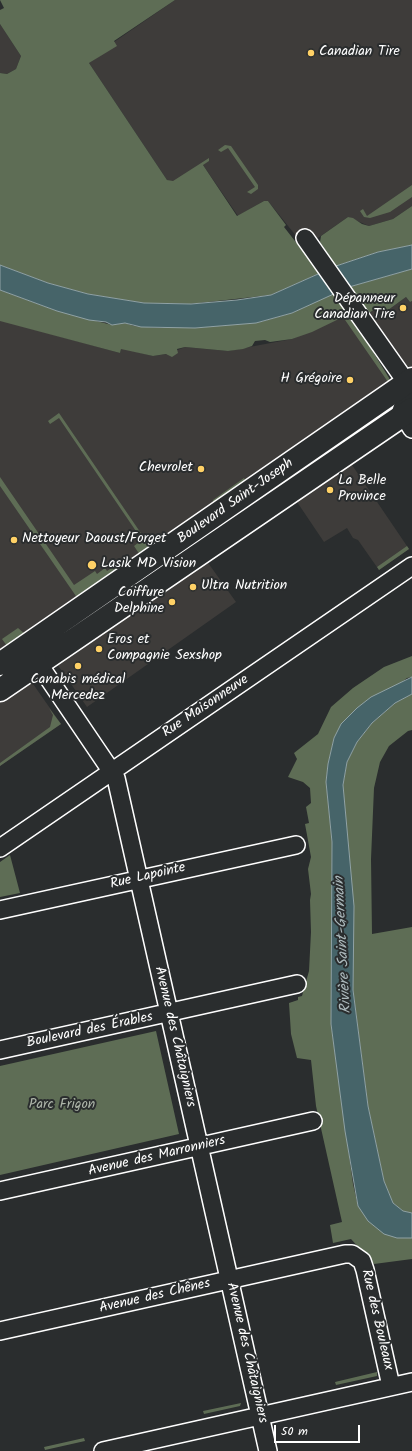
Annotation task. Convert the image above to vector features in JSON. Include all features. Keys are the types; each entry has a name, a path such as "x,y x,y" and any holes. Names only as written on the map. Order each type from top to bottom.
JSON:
{"main road":[{"name":"Boulevard Saint-Joseph","path":"0,664 409,381"},
{"name":"Boulevard Saint-Joseph","path":"0,690 409,418"}],"street":[{"path":"306,238 409,381 409,389 401,411 409,418"},
{"name":"Rue Maisonneuve","path":"0,848 412,566"},
{"name":"Avenue des Châtaigniers","path":"26,646 112,771 118,786 268,1451"},
{"name":"Rue Lapointe","path":"0,910 296,845"},
{"name":"Boulevard des Érables","path":"0,1050 297,984"},
{"name":"Avenue des Marronniers","path":"0,1191 313,1121"},
{"name":"Avenue des Chênes","path":"0,1331 345,1254 357,1256"},
{"name":"Rue des Bouleaux","path":"357,1256 362,1261 365,1270 391,1386"},
{"path":"103,1451 412,1382"}],"shaded area":[{"path":"175,0 412,0 412,206 393,219 369,226 348,217 305,247 268,201 264,201 238,216 203,165 175,185 167,180 89,63 108,50 114,42"},
{"path":"0,24 21,56 16,69 7,74 0,73"},
{"path":"406,297 410,302 412,301 412,368 402,364 368,314 378,306 384,313"},
{"path":"348,313 389,378 390,383 0,651 0,320 120,353 121,348 153,356 167,354 185,347 228,351 292,339"},
{"path":"350,462 409,549 379,570 358,540 353,538 347,528 324,542 295,499"},
{"path":"206,560 236,602 87,707 57,664"},
{"path":"31,681 61,724 0,766 0,702"}],"green space":[{"path":"0,0 175,0 114,41 117,46 89,63 167,180 173,181 209,158 209,161 203,165 237,216 264,201 268,201 286,225 284,227 320,273 271,295 190,304 144,303 88,294 48,283 0,265 0,73 7,74 16,69 21,56 0,24 0,10 4,8"},
{"path":"225,145 231,146 258,185 258,189 251,194 247,192 255,187 228,148 221,152 218,150"},
{"path":"412,185 412,197 390,212 370,218 364,217 360,211 363,209 367,216"},
{"path":"412,206 412,245 378,252 336,266 320,242 321,236 348,217 369,226 393,219"},
{"path":"412,269 412,301 410,302 406,297 384,313 378,307 369,313 380,328 378,329 349,287"},
{"path":"0,290 57,311 112,325 125,323 134,326 162,328 167,326 195,328 260,322 292,313 334,293 354,321 389,378 390,383 333,423 331,421 388,382 343,317 312,332 292,339 270,342 265,340 255,341 252,346 228,351 185,347 177,349 178,353 172,357 166,354 153,356 121,349 120,353 0,321"},
{"path":"59,413 151,548 140,555 134,546 142,540 59,418 50,424 48,421"},
{"path":"0,477 74,585 95,571 97,574 105,568 107,571 124,560 127,564 78,599 0,486"},
{"path":"244,478 246,482 212,506 213,500"},
{"path":"407,546 409,549 379,570 377,567"},
{"path":"18,628 25,634 7,646 2,639"},
{"path":"412,656 412,677 407,678 334,738 328,764 326,782 332,842 331,1024 353,1184 358,1206 397,1238 412,1238 412,1259 374,1264 351,1239 333,1243 330,1225 342,1222 316,1106 311,1060 297,1058 291,1034 289,1003 298,1000 298,997 302,996 309,971 311,894 308,869 311,857 305,824 309,823 306,807 311,803 310,788 303,782 288,777 297,759 294,753 318,734 331,707 353,688 384,667"},
{"path":"412,694 412,730 408,731 389,746 380,762 374,788 371,859 372,934 412,927 412,1213 403,1211 393,1203 384,1181 368,1106 353,990 343,785 347,762 357,742 372,723 395,703"},
{"path":"49,708 61,724 0,766 0,763 50,727 53,715"},
{"path":"10,855 20,893 0,897 0,862"},
{"name":"Parc Frigon","path":"156,1031 179,1134 0,1175 0,1066"},
{"path":"377,1372 377,1376 336,1385 335,1382"},
{"path":"241,1403 240,1406 204,1414 203,1411"},
{"path":"84,1438 85,1441 45,1450 44,1447"}],"water":[{"path":"412,245 412,269 349,287 292,313 256,323 195,328 141,327 125,323 112,325 106,322 89,320 57,311 0,290 0,265 48,283 88,294 144,303 191,304 237,300 271,295 336,266 378,252"},
{"name":"Rivière Saint-Germain","path":"412,677 412,694 395,703 372,723 357,742 347,762 343,785 354,906 353,990 368,1106 384,1181 393,1203 403,1211 412,1213 412,1238 397,1238 384,1234 368,1221 358,1206 345,1131 331,1024 332,842 326,782 328,764 334,738 341,724 371,697"}],"place":[{"name":"Canadian Tire","path":"311,53"},
{"name":"Dépanneur Canadian Tire","path":"403,308"},
{"name":"H Grégoire","path":"350,380"},
{"name":"Chevrolet","path":"201,469"},
{"name":"La Belle Province","path":"330,490"},
{"name":"Nettoyeur Daoust/Forget","path":"14,540"},
{"name":"Lasik MD Vision","path":"92,565"},
{"name":"Ultra Nutrition","path":"193,587"},
{"name":"Coiffure Delphine","path":"172,602"},
{"name":"Eros et Compagnie Sexshop","path":"99,649"},
{"name":"Canabis médical Mercedez","path":"78,666"}]}
